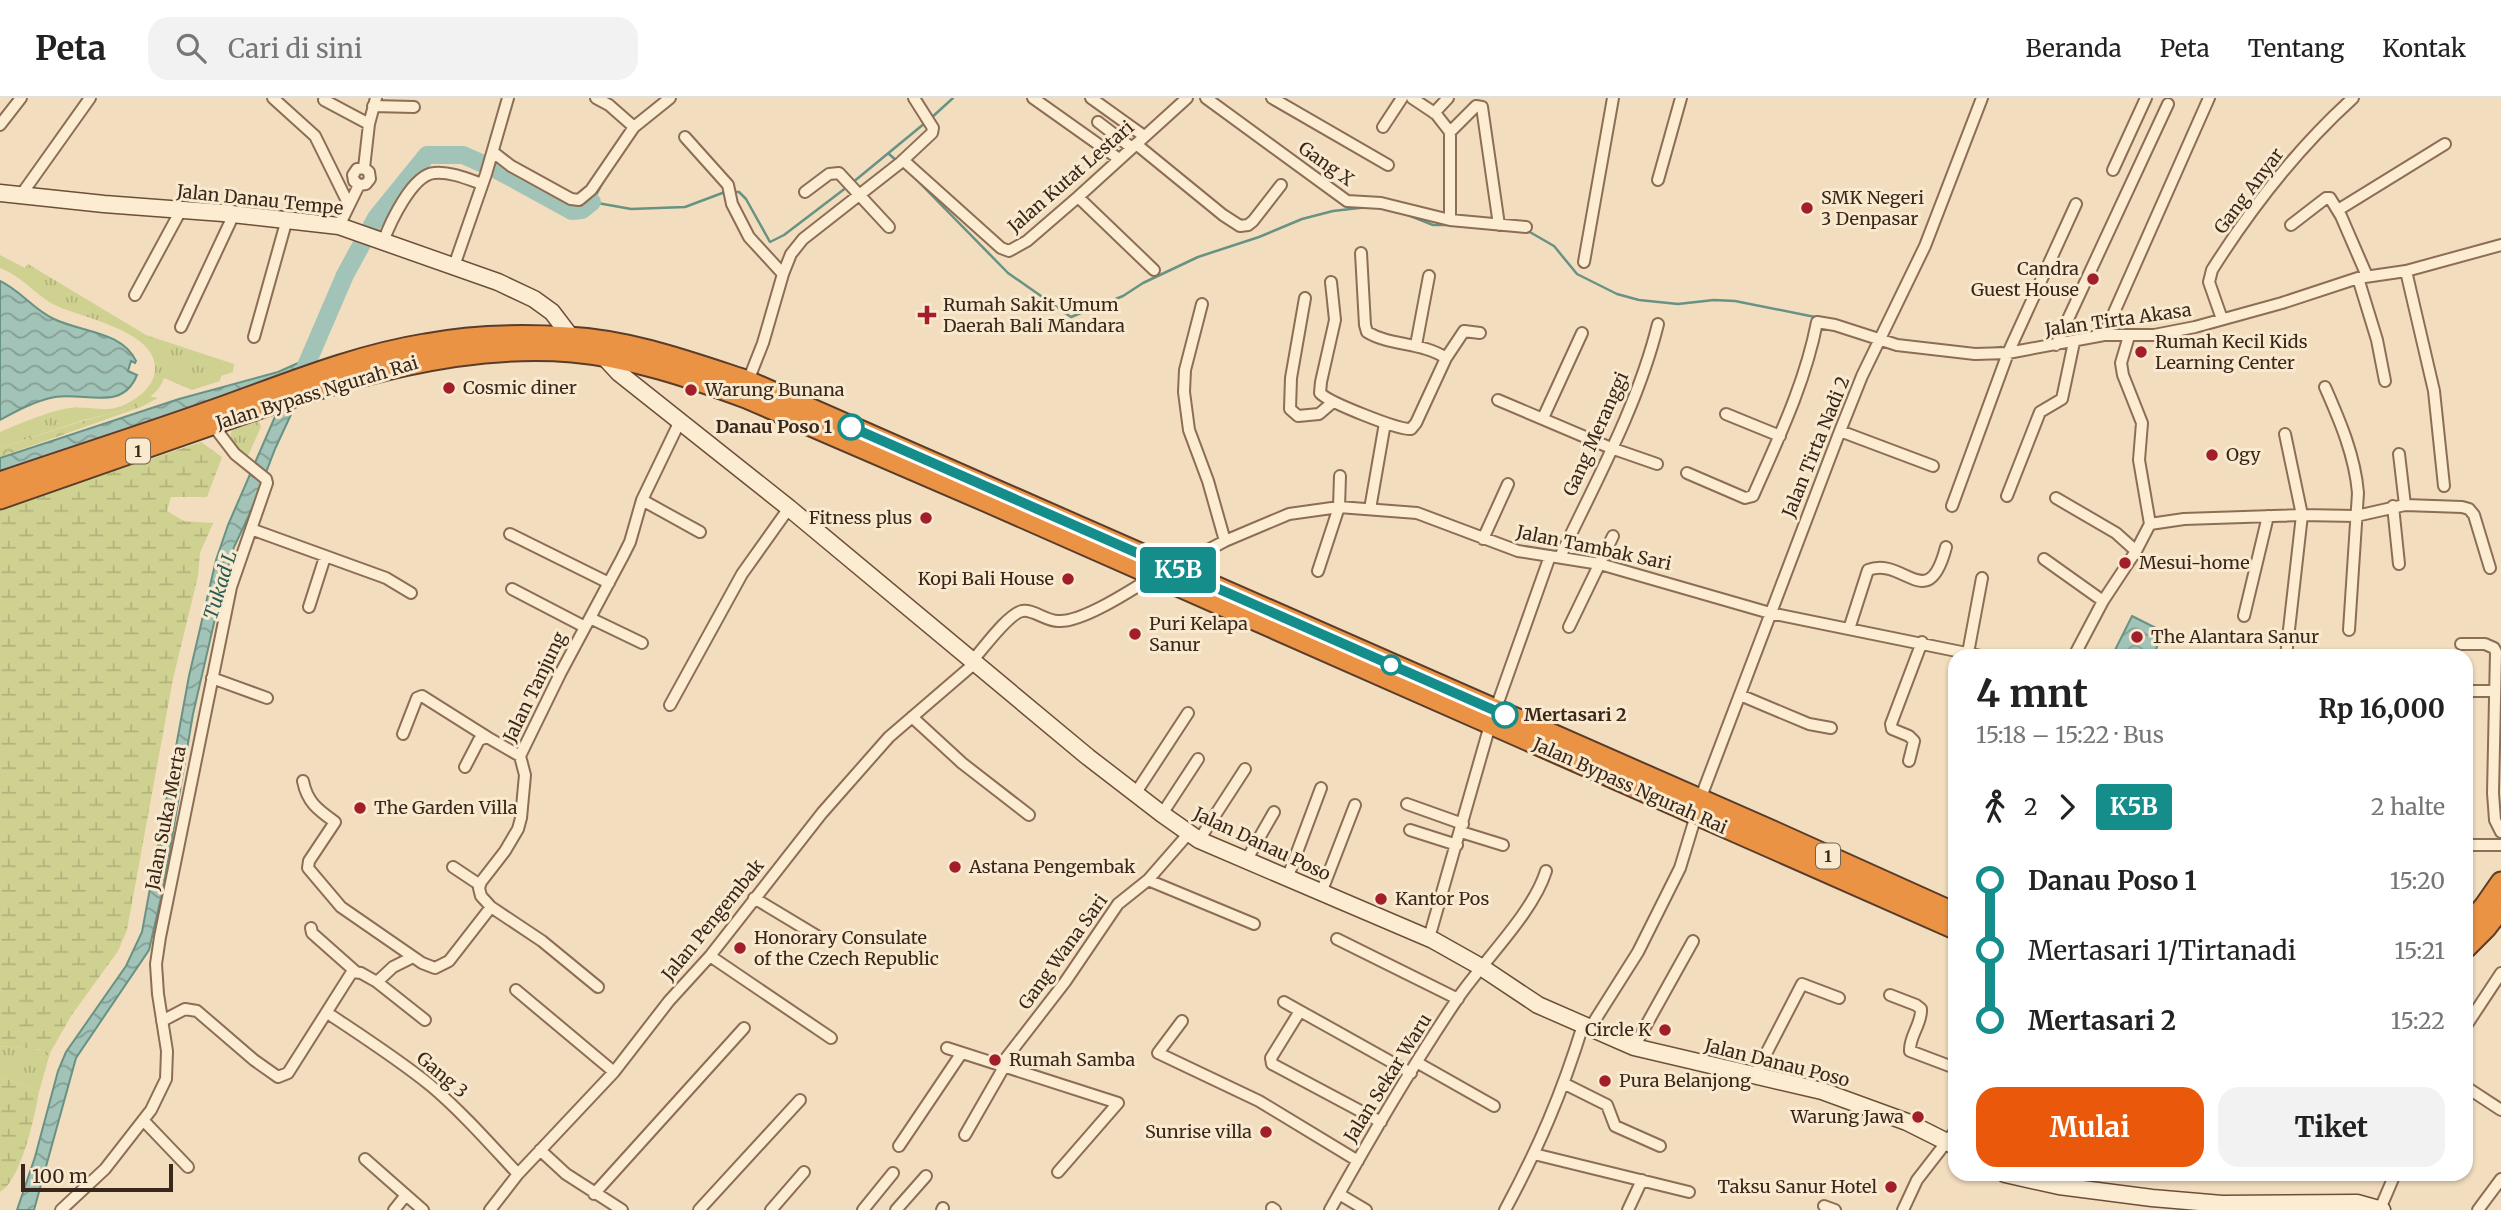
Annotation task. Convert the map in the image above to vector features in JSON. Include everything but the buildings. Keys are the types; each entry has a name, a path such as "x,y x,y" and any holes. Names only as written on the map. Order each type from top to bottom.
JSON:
{"highway":[{"name":"Jalan Bypass Ngurah Rai","path":"0,499 23,482 319,381 388,352 424,344 511,335 571,337 674,356 748,381 1064,528 1154,576 1948,910"},
{"name":"Jalan Bypass Ngurah Rai","path":"319,381 465,354 516,351 572,352 650,368 746,398 1064,528 1174,568 1493,718"},
{"name":"Jalan Bypass Ngurah Rai","path":"0,482 23,482 212,425 246,405"},
{"name":"Jalan Bypass Ngurah Rai","path":"1699,807 1948,926"},
{"path":"2473,920 2501,881"},
{"path":"2473,941 2501,909"}],"street":[{"path":"0,125 22,98"},
{"path":"21,195 90,98"},
{"path":"273,98 315,136 349,205"},
{"path":"454,266 493,153 508,98"},
{"path":"596,98 612,102 634,127"},
{"path":"493,153 571,199 579,200 591,190 634,127 670,98"},
{"path":"748,381 791,254 803,239 857,193 899,164 930,135 933,128 914,98"},
{"path":"1033,98 1119,159"},
{"path":"1091,98 1107,110 1137,143 1223,215 1240,226 1253,221 1281,185"},
{"name":"Jalan Kutat Lestari","path":"899,164 1001,248 1009,251 1027,241 1078,197 1186,98"},
{"name":"Gang X","path":"1206,98 1347,201 1381,203 1450,220 1526,227"},
{"path":"1272,98 1388,165"},
{"path":"1383,127 1402,98"},
{"path":"1412,98 1443,121 1450,132 1450,220"},
{"path":"1434,113 1448,98"},
{"path":"1584,262 1613,98"},
{"path":"1658,180 1681,98"},
{"name":"Jalan Tirta Nadi 2","path":"1505,1210 1534,1154 1565,1084 1586,1027 1628,970 1666,901 1770,613 1840,431 1925,246 1982,98"},
{"path":"2113,170 2146,98"},
{"path":"2104,335 2209,98"},
{"name":"Gang Anyar","path":"2222,319 2209,282 2212,270 2319,129 2353,98"},
{"path":"324,100 369,124"},
{"path":"345,228 349,205 359,185 354,181 353,175 357,169 364,168 374,102 414,107"},
{"path":"2056,345 2168,104"},
{"path":"1450,132 1476,106 1482,107 1499,225"},
{"path":"1086,134 1107,110"},
{"path":"1098,122 1137,143"},
{"path":"685,137 728,185 732,204 757,247 783,274"},
{"path":"2338,210 2445,144"},
{"path":"805,192 831,173 839,173 889,227"},
{"path":"381,241 395,213 427,174 484,179"},
{"name":"Jalan Danau Tempe","path":"0,193 287,219 345,228 498,282 534,299 552,312 571,337"},
{"path":"1078,197 1154,270"},
{"path":"2291,225 2327,197 2338,210 2362,277 2385,382"},
{"path":"1952,506 2008,353 2076,204"},
{"path":"135,295 181,210"},
{"path":"181,327 234,214"},
{"path":"254,337 287,219"},
{"name":"Jalan Tirta Akasa","path":"1780,436 1810,359 1817,322 1897,345 1975,354 2008,353 2104,335 2154,335 2195,327 2362,277 2406,271 2501,245"},
{"path":"1361,253 1366,330 1370,335 1416,345 1446,358"},
{"path":"2406,271 2434,391 2444,486"},
{"path":"1416,345 1429,276"},
{"path":"1332,282 1335,320 1320,389 1322,396 1385,423 1407,430 1415,426 1446,358 1464,331 1480,333"},
{"path":"1305,298 1291,378 1290,409 1298,416 1319,414 1333,402"},
{"path":"1202,304 1185,370 1184,392 1189,430 1208,481 1224,541"},
{"name":"Gang Meranggi","path":"1429,938 1493,718 1555,556 1625,419 1652,348 1658,324"},
{"path":"1543,418 1581,333"},
{"path":"2078,649 2103,601 2136,551 2150,524 2139,460 2143,423 2123,375 2121,363 2129,336"},
{"path":"2007,496 2040,412 2062,399 2074,342"},
{"name":"Jalan Danau Poso","path":"605,358 619,373 789,508 1135,794 1194,836 1287,879 1429,938 1481,967 1538,1004 1634,1047 1822,1091 1948,1137"},
{"path":"650,368 646,388 651,398"},
{"path":"2325,387 2355,467 2358,493 2349,630"},
{"path":"1498,400 1611,448 1657,464"},
{"path":"1687,473 1745,498 1753,496 1780,436 1726,414"},
{"name":"Jalan Tanjung","path":"480,885 518,830 525,775 520,756 630,542 642,500 680,421"},
{"path":"1370,509 1385,423"},
{"name":"Jalan Suka Merta","path":"61,1210 105,1169 159,1097 166,1079 167,1051 157,979 158,951 231,587 267,483 227,445 212,425"},
{"path":"1840,431 1933,466"},
{"path":"2285,434 2302,515 2287,649"},
{"path":"2399,454 2399,564"},
{"path":"1318,571 1339,507 1340,476"},
{"path":"1483,539 1508,484"},
{"path":"2056,498 2116,533 2136,551"},
{"path":"642,500 700,532"},
{"path":"2150,524 2184,519 2356,516 2399,506 2469,509 2474,514 2490,568"},
{"name":"Jalan Tambak Sari","path":"1174,568 1224,541 1289,514 1339,507 1417,513 1518,551 1600,564 1770,613 1951,649"},
{"path":"670,705 743,574 789,508"},
{"path":"2244,616 2268,516"},
{"path":"251,529 386,578 411,593"},
{"path":"510,534 609,583"},
{"path":"1569,627 1613,536"},
{"path":"1849,629 1868,570 1878,568 1923,581 1931,579 1938,571 1946,547"},
{"path":"309,607 325,557"},
{"path":"2044,559 2103,601"},
{"name":"Jalan Pengembak","path":"490,1210 518,1174 614,1072 668,1001 710,956 754,898 867,762 889,737 974,662 1010,618 1022,611 1046,620 1065,621 1114,600 1154,576"},
{"path":"1969,649 1982,578"},
{"path":"512,589 642,643"},
{"path":"1909,761 1914,741 1892,729 1891,724 1922,642"},
{"path":"2460,644 2484,644 2494,648 2496,652 2493,793 2495,820 2501,832"},
{"path":"212,678 267,698"},
{"path":"2473,691 2494,691"},
{"path":"1740,695 1809,724 1831,728"},
{"path":"403,734 417,698 422,696 520,756"},
{"path":"1135,794 1188,713"},
{"path":"912,717 962,763 1029,815"},
{"path":"465,767 479,740 486,737"},
{"path":"1161,814 1198,759"},
{"name":"Gang Wana Sari","path":"965,1135 1002,1067 1118,904 1148,880 1194,836 1245,769"},
{"path":"303,781 309,801 335,822 307,865 341,907 413,957 429,967 442,967 491,907"},
{"path":"1287,879 1321,788"},
{"path":"1407,804 1503,845"},
{"path":"1321,893 1355,806"},
{"path":"1246,861 1274,812"},
{"path":"1410,830 1457,845"},
{"path":"2473,845 2501,845"},
{"path":"453,867 480,885 481,896 491,907 542,941 598,987"},
{"name":"Jalan Sekar Waru","path":"1330,1210 1357,1161 1458,999 1535,897 1546,871"},
{"path":"1148,880 1254,924"},
{"path":"754,898 817,936"},
{"path":"311,928 312,933 356,971 377,982 425,1020"},
{"path":"1337,939 1458,999"},
{"path":"1634,1047 1693,941"},
{"path":"710,956 831,1038"},
{"path":"377,982 393,967 413,957"},
{"path":"162,1021 185,1009 197,1012 260,1064 278,1077 284,1076 348,976 356,971"},
{"path":"2473,1015 2501,973"},
{"path":"1755,1075 1802,984 1839,998"},
{"path":"516,990 614,1072"},
{"path":"1891,995 1916,1004 1921,1009 1909,1045 1910,1051 1948,1065"},
{"path":"1284,1002 1411,1073"},
{"path":"1300,1011 1277,1047 1271,1062 1381,1122"},
{"name":"Gang 3","path":"332,1016 431,1086 518,1174"},
{"path":"1181,1021 1158,1053 1258,1101 1357,1161"},
{"path":"598,1201 744,1028"},
{"path":"947,1048 1118,1103 1058,1172"},
{"path":"899,1146 961,1054"},
{"path":"1418,1063 1493,1106"},
{"path":"1565,1084 1607,1105 1615,1126 1660,1146"},
{"path":"2473,1092 2501,1110"},
{"path":"699,1210 800,1100"},
{"path":"143,1120 188,1167"},
{"path":"1903,1210 1917,1180 1948,1144"},
{"path":"540,1150 598,1201 622,1210"},
{"path":"1534,1154 1689,1192"},
{"path":"365,1158 423,1210"},
{"path":"771,1210 804,1172"},
{"path":"863,1210 893,1173"},
{"path":"896,1210 926,1176"},
{"path":"1628,1210 1642,1180"},
{"path":"2478,1210 2501,1180"},
{"path":"2038,1181 2070,1188 2222,1204 2381,1209 2392,1181"},
{"path":"1339,1194 1366,1210"},
{"path":"394,1210 406,1195"},
{"path":"1824,1206 1835,1210"}],"green space":[{"path":"0,255 25,268 28,264 146,335 234,364 233,372 221,376 220,381 192,390 164,378 151,396 130,408 0,448 0,432 35,418 64,409 113,408 130,402 145,391 152,381 154,361 147,348 134,337 46,300 0,268"},
{"path":"149,396 158,398 141,407 0,457 0,448 124,410"},
{"path":"258,419 261,427 247,458 234,444 231,432 233,427"},
{"path":"201,442 222,457 207,497 171,497 167,511 184,521 213,523 200,553 198,576 173,679 127,930 118,951 71,1016 50,1053 0,1046 0,509"},
{"path":"0,1046 50,1053 39,1092 0,1076"},
{"path":"0,1076 39,1092 21,1162 8,1185 0,1192"}],"water":[{"path":"0,281 54,319 111,338 130,351 136,361 131,361 128,371 137,375 130,386 113,397 55,397 27,406 0,420"},
{"path":"307,359 314,365 234,547 223,584 193,714 164,885 149,950 76,1058 34,1210 17,1210 66,1052 126,966 142,932 189,676 216,560 228,525 294,373 0,473 0,458 179,399 278,372"},
{"path":"2132,616 2162,631 2156,649 2116,649"}],"waterway":[{"path":"930,119 953,98"},
{"path":"852,183 925,123"},
{"path":"889,154 897,161"},
{"name":"Tukad L","path":"299,382 345,275 376,218 427,155 463,155 497,170 572,211 582,210 592,202"},
{"path":"912,175 1008,273 1071,317 1123,296 1143,283 1198,257 1259,237 1302,219 1333,211 1368,207"},
{"path":"606,177 592,202 631,209 685,207 725,192"},
{"path":"732,192 739,192 746,199 770,242 784,235 847,187"},
{"path":"1408,215 1433,225 1448,225"},
{"path":"1528,231 1554,246 1577,274 1617,294 1639,300 1678,304 1714,300 1735,301 1815,317"},
{"path":"1991,349 2001,347"}],"bus line":[{"name":"K5B","path":"851,427 1505,715"}],"place":[{"name":"SMK Negeri 3 Denpasar","path":"1807,208"},
{"name":"Candra Guest House","path":"2093,279"},
{"name":"Rumah Sakit Umum Daerah Bali Mandara","path":"927,315"},
{"name":"Rumah Kecil Kids Learning Center","path":"2141,352"},
{"name":"Cosmic diner","path":"449,388"},
{"name":"Warung Bunana","path":"691,390"},
{"name":"Danau Poso 1","path":"851,427"},
{"name":"Ogy","path":"2212,455"},
{"name":"Fitness plus","path":"926,518"},
{"name":"Mesui-home","path":"2125,563"},
{"name":"Kopi Bali House","path":"1068,579"},
{"name":"Puri Kelapa Sanur","path":"1135,634"},
{"name":"The Alantara Sanur","path":"2137,637"},
{"name":"Mertasari 2","path":"1505,715"},
{"name":"The Garden Villa","path":"360,808"},
{"name":"Astana Pengembak","path":"955,867"},
{"name":"Kantor Pos","path":"1381,899"},
{"name":"Honorary Consulate of the Czech Republic","path":"740,948"},
{"name":"Circle K","path":"1665,1030"},
{"name":"Rumah Samba","path":"995,1060"},
{"name":"Pura Belanjong","path":"1605,1081"},
{"name":"Warung Jawa","path":"1918,1117"},
{"name":"Sunrise villa","path":"1266,1132"},
{"name":"Taksu Sanur Hotel","path":"1891,1187"}]}
